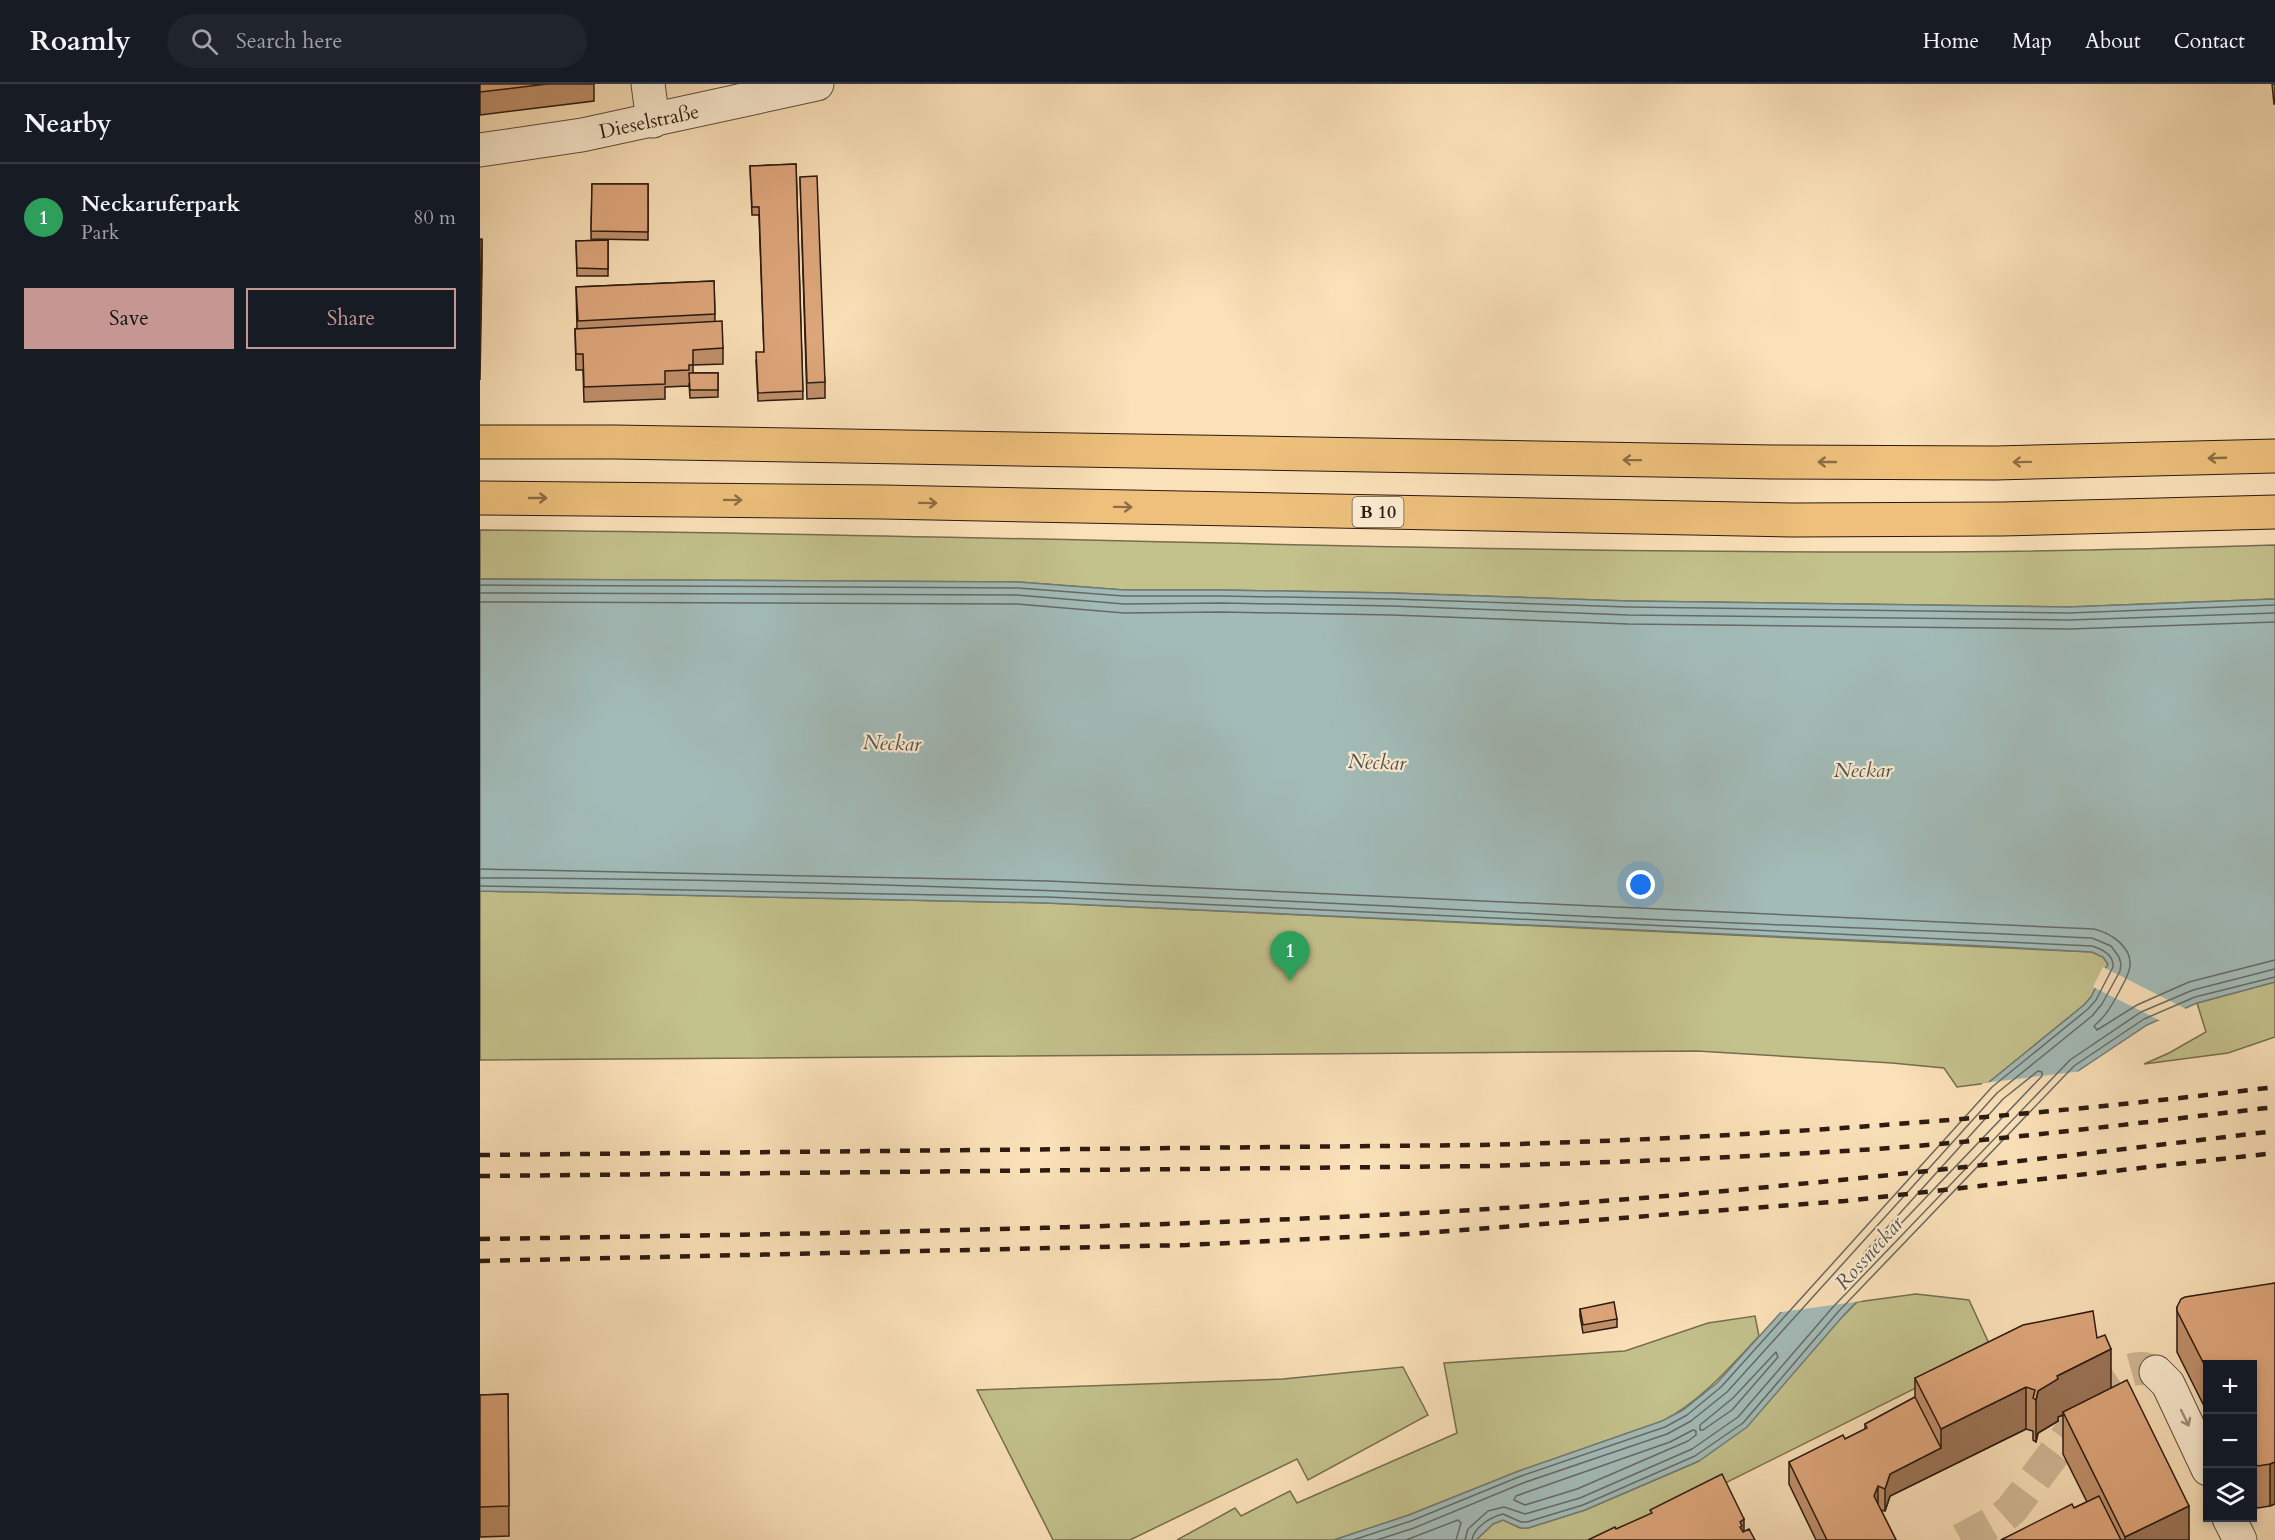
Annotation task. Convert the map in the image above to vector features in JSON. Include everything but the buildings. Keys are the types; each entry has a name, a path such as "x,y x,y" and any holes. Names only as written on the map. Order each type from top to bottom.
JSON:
{"highway":[{"path":"480,442 615,442 1773,462 1996,463 2275,456"},
{"name":"B 10","path":"480,498 871,502 1793,520 2002,519 2275,512"}],"street":[{"path":"648,84 653,121"},
{"name":"Dieselstraße","path":"480,150 582,135 817,84"},
{"path":"2156,1372 2168,1384 2208,1468"},
{"path":"2231,1522 2240,1540"}],"shaded area":[{"path":"480,530 1727,551 1998,551 2275,545 2275,599 2069,607 1628,601 1392,593 1124,590 1018,582 480,579"},
{"path":"480,891 1047,903 2092,952 2103,957 2108,964 2091,997 2084,1005 1988,1083 1957,1087 1944,1068 1697,1051 480,1060"},
{"path":"2275,982 2275,1037 2228,1053 2144,1064 2206,1032 2197,1003"},
{"path":"1916,1294 1969,1300 1992,1350 1611,1540 1476,1540 1493,1524 1503,1520 1520,1528 1528,1528 1585,1510 1699,1461 1857,1302"},
{"path":"1755,1316 1759,1336 1703,1393 1663,1421 1519,1471 1409,1515 1334,1540 1177,1540 1235,1508 1241,1516 1290,1491 1297,1503 1457,1433 1444,1363 1625,1351 1708,1323"},
{"path":"1403,1367 1428,1415 1308,1480 1297,1459 1130,1540 1053,1540 977,1390 1283,1379"}],"water":[{"path":"480,579 1018,582 1124,590 1392,593 1628,601 2069,607 2275,599 2275,982 2197,1003 2147,1025 2078,1071 1843,1316 1747,1427 1699,1461 1585,1510 1528,1528 1521,1528 1503,1520 1493,1524 1476,1540 1334,1540 1409,1515 1519,1471 1662,1421 1683,1410 1717,1383 1988,1083 2084,1005 2091,997 2108,964 2103,957 2092,952 1985,946 1047,903 480,891"}],"pier":[{"path":"2103,967 2188,1010 2161,1021 2093,987"},
{"path":"2083,1071 1862,1301 1775,1313 1983,1083"}],"tunnel":[{"path":"1961,1540 2003,1517 2012,1509 2105,1386 2116,1377 2135,1369 2148,1369 2156,1372"}],"railway":[{"path":"480,1155 1481,1145 1581,1142 1780,1132 1978,1118 2275,1087"},
{"path":"480,1176 1487,1166 1639,1161 1939,1144 2275,1107"},
{"path":"480,1239 846,1233 1212,1222 1456,1211 1764,1187 2275,1131"},
{"path":"480,1261 1187,1245 1410,1234 1845,1201 2275,1153"}],"place":[{"name":"Neckaruferpark","path":"1290,981"}],"water label":[{"name":"Neckar","path":"892,743"},
{"name":"Neckar","path":"1377,762"},
{"name":"Neckar","path":"1863,770"},
{"name":"Rossneckar","path":"1869,1253"}]}
